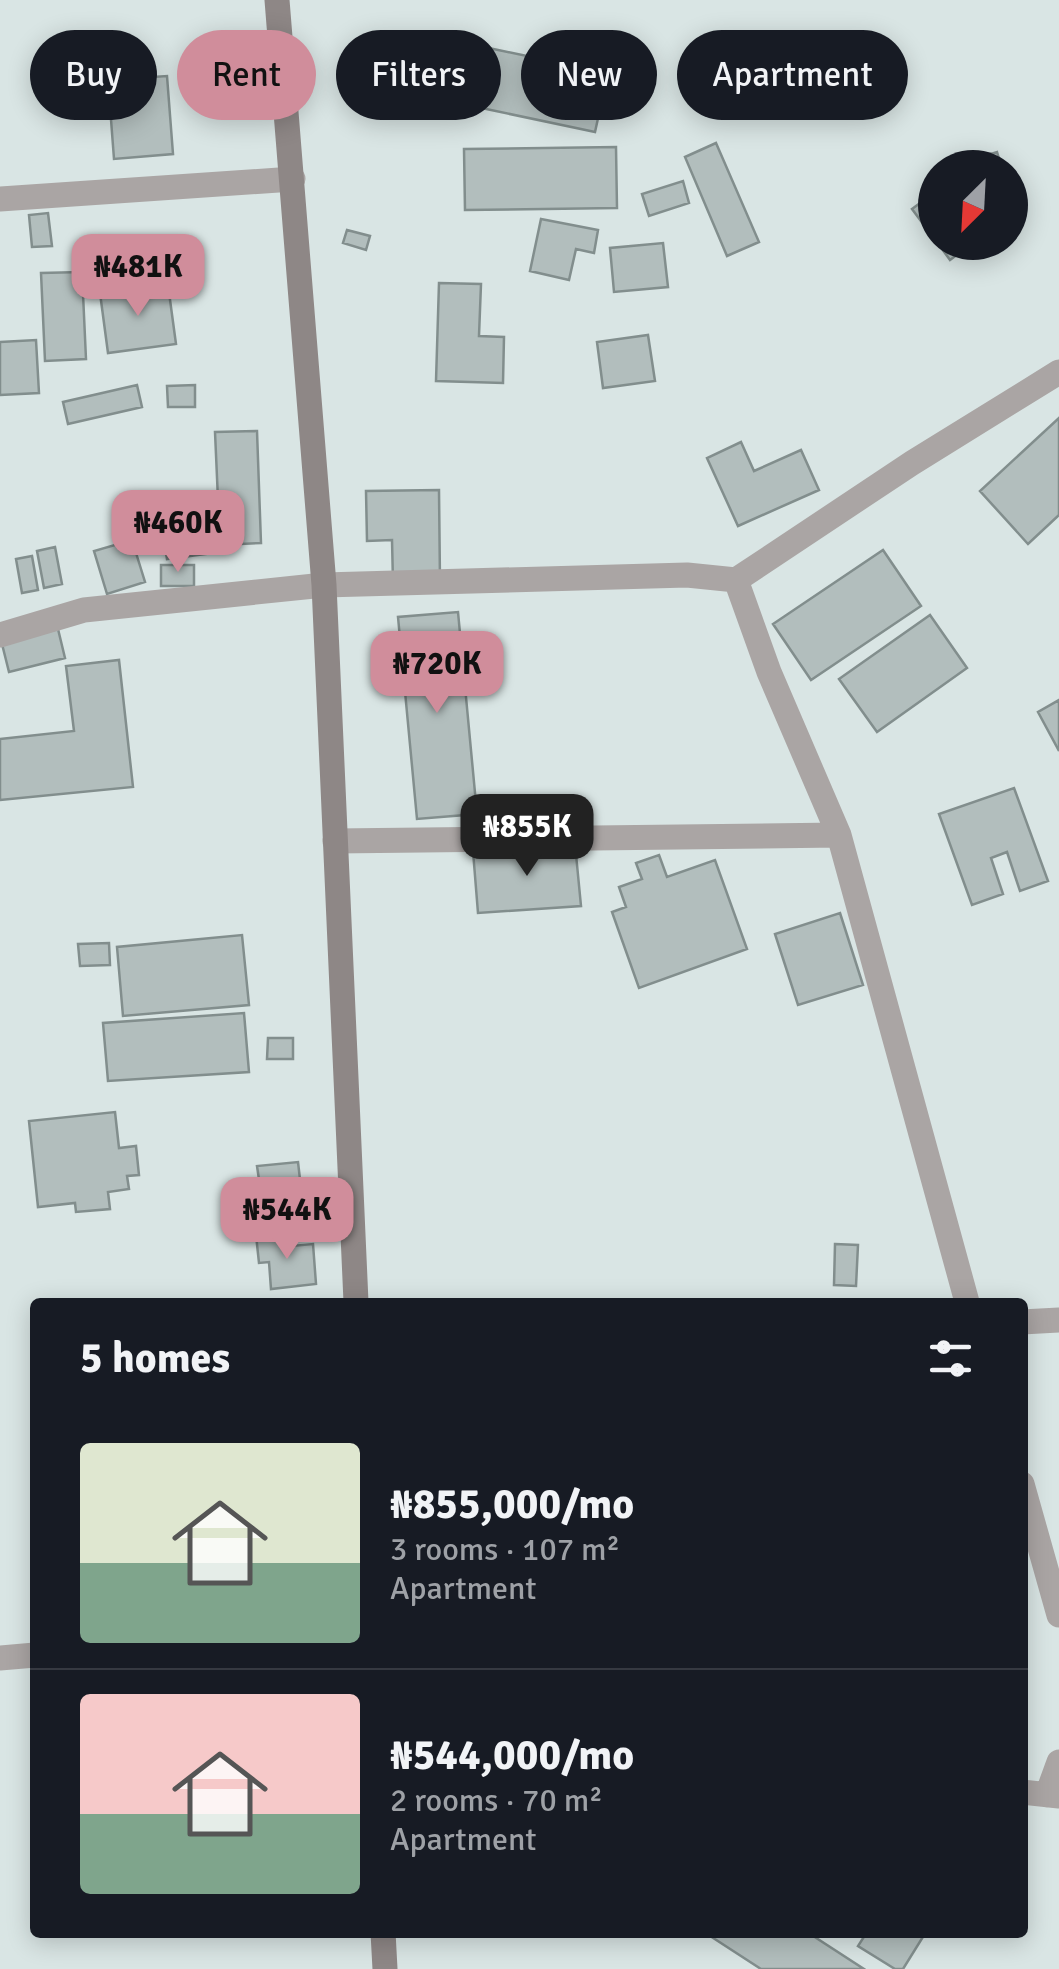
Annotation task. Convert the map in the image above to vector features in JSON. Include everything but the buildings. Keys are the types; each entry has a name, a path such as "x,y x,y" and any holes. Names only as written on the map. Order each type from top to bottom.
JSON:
{"street":[{"path":"277,0 324,586 356,1298"},
{"path":"0,199 293,179"},
{"path":"0,636 84,610 324,586 687,576 736,580 1059,372"},
{"path":"736,580 768,672 839,835 966,1298"},
{"path":"335,841 839,835"},
{"path":"1028,1322 1059,1320"},
{"path":"1028,1505 1059,1614"},
{"path":"0,1658 30,1655"},
{"path":"1043,1794 1059,1762"},
{"path":"383,1938 385,1969"}]}
